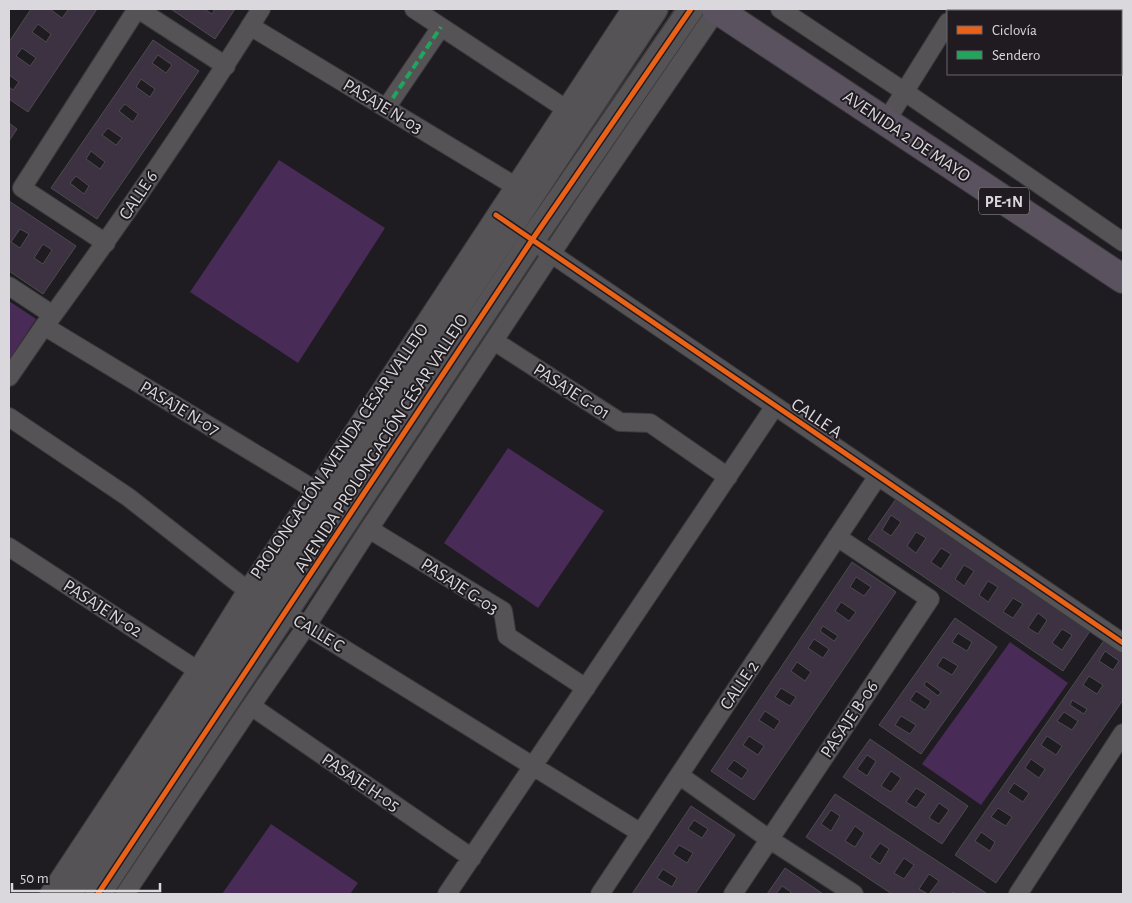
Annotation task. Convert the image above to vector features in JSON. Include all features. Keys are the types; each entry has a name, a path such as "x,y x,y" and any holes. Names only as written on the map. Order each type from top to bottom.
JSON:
{"highway":[{"name":"AVENIDA 2 DE MAYO","path":"708,9 1123,280"}],"street":[{"path":"106,243 22,188 137,9 226,66"},
{"name":"CALLE 6","path":"9,377 106,243 226,66 261,9"},
{"path":"414,9 566,109"},
{"name":"PROLONGACIÓN AVENIDA CÉSAR VALLEJO","path":"49,894 197,670 254,594 315,490 513,227 516,186 631,9"},
{"name":"AVENIDA PROLONGACIÓN CÉSAR VALLEJO","path":"68,894 254,594 513,227 655,9"},
{"name":"AVENIDA PROLONGACIÓN CÉSAR VALLEJO","path":"98,894 286,613 513,227 708,9"},
{"name":"AVENIDA PROLONGACIÓN CÉSAR VALLEJO","path":"125,894 250,706 307,625 552,254 708,9"},
{"path":"780,9 905,92 1123,242"},
{"path":"885,123 947,24"},
{"name":"PASAJE N-03","path":"250,26 516,186"},
{"path":"386,108 440,27"},
{"name":"CALLE A","path":"513,227 1123,643"},
{"name":"PASAJE N-07","path":"9,286 49,320 315,490"},
{"name":"PASAJE G-01","path":"494,341 620,422 650,423 728,477"},
{"path":"447,894 776,406"},
{"name":"CALLE C","path":"9,417 128,497 254,594 641,833"},
{"name":"CALLE 2","path":"600,894 878,476"},
{"name":"PASAJE G-03","path":"369,529 503,611 507,636 586,688"},
{"name":"PASAJE B-06","path":"733,894 930,599 837,538"},
{"name":"PASAJE N-02","path":"9,547 197,670"},
{"name":"PASAJE H-05","path":"250,706 472,858"},
{"path":"1018,894 1123,733"},
{"path":"679,775 769,839 854,894"}],"shaded area":[{"path":"279,160 385,228 298,363 190,292"},
{"path":"9,301 36,319 9,360"},
{"path":"508,448 604,511 538,608 444,543"},
{"path":"1010,642 1068,683 981,805 922,764"},
{"path":"271,824 358,883 350,894 222,894"}],"building":[{"path":"31,9 50,9 62,18 68,10 66,9 97,9 28,112 9,99 9,87 13,90 19,82 9,75 9,42","holes":["38,24 51,34 46,42 32,32","22,48 36,58 30,66 16,56"]},
{"path":"171,9 204,9 212,14 215,9 235,9 215,39"},
{"path":"153,40 199,71 97,219 51,188","holes":["158,55 172,65 166,73 152,63","141,79 155,89 150,97 136,87","125,104 138,114 133,122 119,111","108,128 122,138 116,145 102,135","91,151 105,162 100,169 86,159","76,176 89,186 84,194 70,183"]},
{"path":"9,123 17,129 9,141"},
{"path":"9,201 76,246 43,294 9,271","holes":["20,229 29,234 20,248 11,242","43,244 52,250 43,264 34,258"]},
{"path":"896,499 1090,631 1063,671 868,539","holes":["891,515 901,522 891,536 882,530","916,532 926,538 916,553 907,546","941,548 951,554 941,569 931,562","964,565 974,571 964,586 955,579","988,581 998,587 988,602 979,595","1013,598 1023,604 1013,618 1003,612","1038,613 1047,620 1038,634 1028,628","1062,629 1072,635 1062,650 1052,643"]},
{"path":"852,562 896,592 754,800 711,771","holes":["856,577 871,587 864,596 850,587","841,602 856,612 849,621 835,611","823,626 838,636 834,641 820,631","814,639 829,649 823,658 808,648","797,662 811,672 805,681 791,671","781,688 796,697 790,706 775,697","765,711 780,721 774,730 759,720","749,736 764,746 758,755 743,745","734,760 748,770 742,779 727,769"]},
{"path":"955,618 997,647 921,754 879,725","holes":["958,633 972,642 967,651 952,642","943,657 958,666 952,675 937,666","926,681 941,692 938,696 924,685","916,691 931,701 925,710 910,700","901,716 916,725 910,734 895,725"]},
{"path":"1105,639 1123,652 1123,700 996,883 955,855","holes":["1105,651 1119,661 1113,670 1099,661","1089,676 1103,685 1097,694 1083,685","1072,700 1087,709 1084,714 1070,705","1064,712 1078,721 1072,730 1057,721","1047,736 1062,746 1056,755 1041,745","1031,759 1045,769 1039,778 1025,768","1014,783 1029,793 1023,802 1008,792","998,808 1012,817 1006,826 991,817","981,832 995,842 990,851 975,841"]},
{"path":"870,739 968,806 942,844 843,777","holes":["867,755 876,761 867,776 857,769","891,771 901,778 891,792 881,786","916,788 926,794 916,808 906,802","939,803 949,810 939,824 929,818"]},
{"path":"835,794 986,893 956,894 953,892 952,894 929,894 939,881 929,874 919,889 928,894 892,894 806,837","holes":["831,810 840,816 831,831 821,824","855,826 864,833 855,847 845,841","880,843 889,849 880,864 870,857","904,858 914,865 904,879 894,873"]},
{"path":"691,806 735,835 695,894 632,894","holes":["694,820 708,829 702,838 688,829","679,845 693,853 687,863 673,854","663,869 677,878 672,887 657,878"]},
{"path":"785,868 823,894 789,894 791,892 782,886 776,894 767,894"}],"marked path":[{"path":"386,108 441,27"}],"cycle path":[{"path":"98,894 532,240 691,9"},
{"path":"496,215 1123,643"}]}
